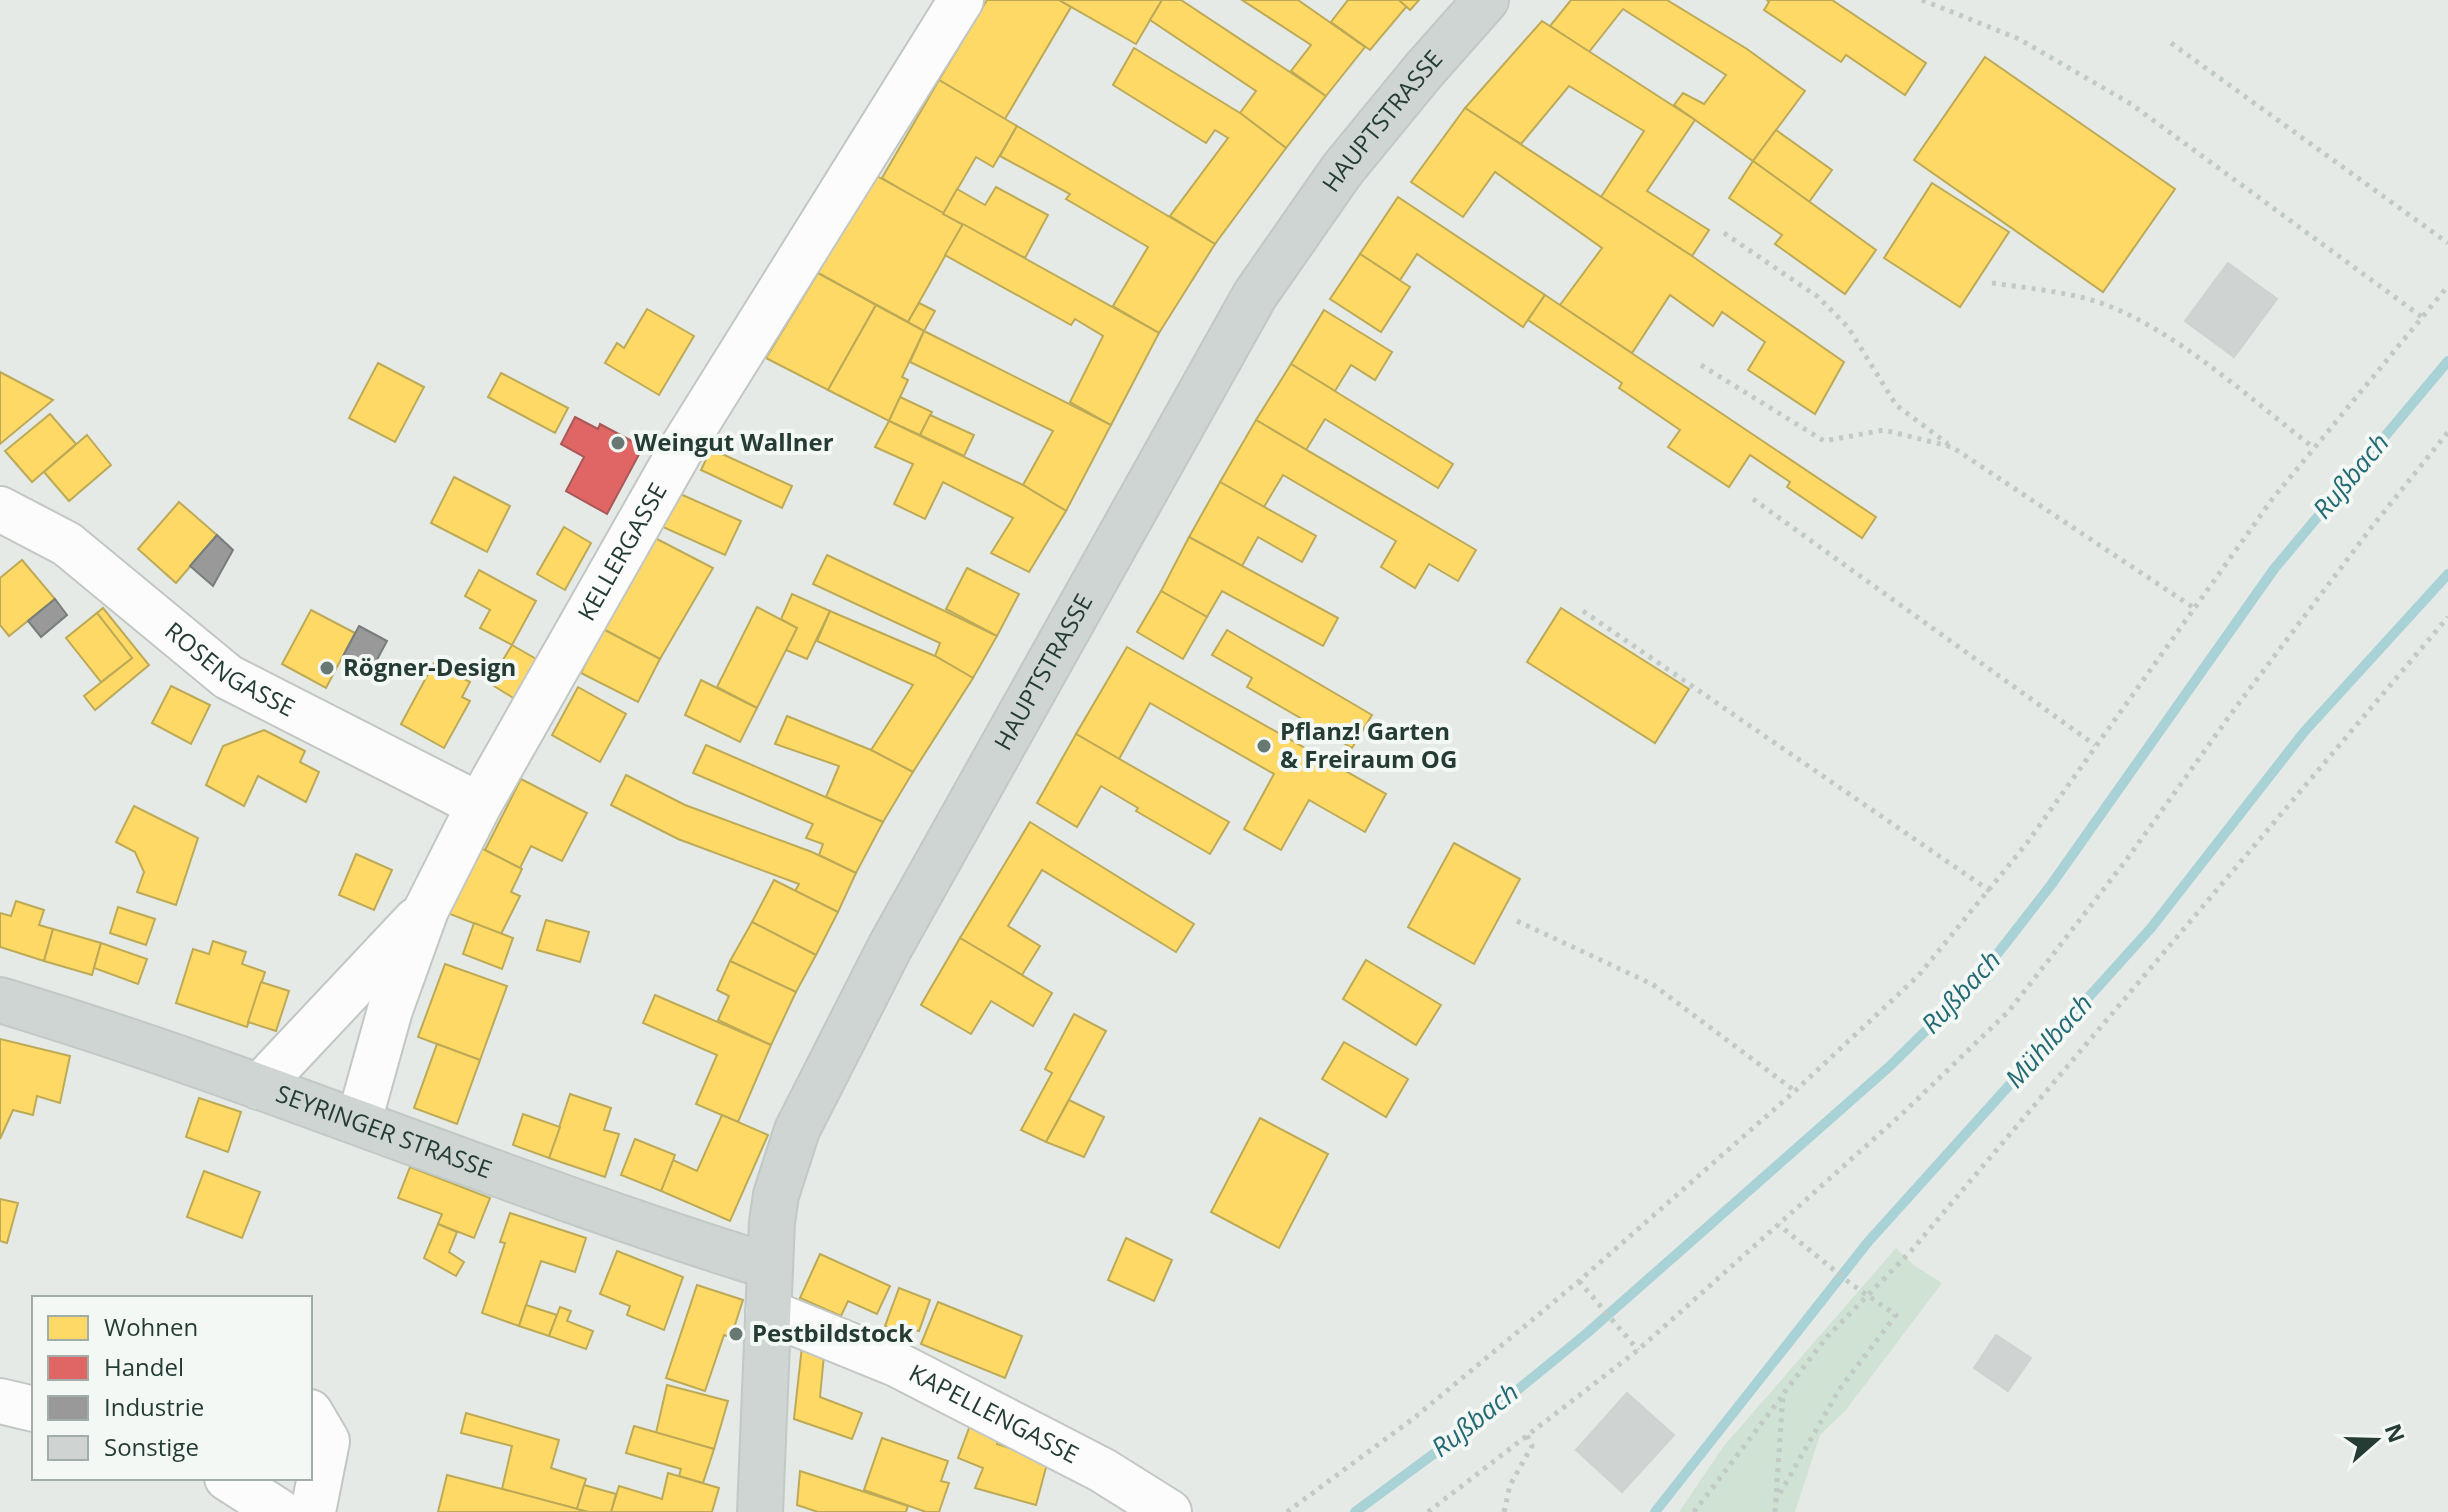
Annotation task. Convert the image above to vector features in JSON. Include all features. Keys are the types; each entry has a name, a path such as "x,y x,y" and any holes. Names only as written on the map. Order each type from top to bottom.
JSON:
{"main road":[{"name":"HAUPTSTRASSE","path":"760,1512 768,1266 776,1195 797,1130 890,947 1255,295 1342,170 1486,0"},
{"name":"SEYRINGER STRASSE","path":"0,1000 91,1027 556,1194 768,1266"}],"street":[{"name":"KELLERGASSE","path":"359,1121 390,1010 426,910 479,805 680,451 961,0"},
{"name":"ROSENGASSE","path":"0,509 67,544 228,677 479,805"},
{"name":"KELLERGASSE","path":"259,1087 426,910"},
{"name":"KAPELLENGASSE","path":"768,1312 896,1364 1102,1470 1169,1512"},
{"path":"0,1401 32,1409"},
{"path":"312,1415 327,1441 313,1512"},
{"path":"230,1480 280,1512"}],"path":[{"path":"1922,0 2019,39 2131,104 2422,317"},
{"path":"2171,43 2448,243"},
{"path":"1724,233 1818,297 1848,327 1896,405 1952,447 2194,608"},
{"path":"1992,283 2055,292 2096,302 2136,318 2189,352 2314,448"},
{"path":"1287,1512 1414,1418 1579,1281 1795,1091 1918,976 1990,891 2273,498 2448,286"},
{"path":"1701,365 1824,441 1884,430 1952,447"},
{"path":"1428,1512 1638,1350 1904,1112 2009,1011 2127,859 2236,707 2352,554 2448,432"},
{"path":"1753,499 2095,745"},
{"path":"1583,611 1990,891"},
{"path":"1694,1512 1827,1337 1956,1198 2448,617"},
{"path":"1517,921 1652,984 1795,1091"},
{"path":"1774,1508 1839,1390 1896,1315 1851,1284 1779,1225"},
{"path":"1579,1281 1638,1350"},
{"path":"1774,1508 1783,1394"},
{"path":"1504,1512 1510,1485 1532,1446 1527,1435"}],"green space":[{"path":"1896,1248 1915,1266 1942,1283 1846,1410 1820,1435 1795,1512 1679,1512 1723,1447"}],"building: Wohnen":[{"path":"987,0 1059,0 1071,7 1005,119 939,80"},
{"path":"1059,0 1162,0 1136,44"},
{"path":"1162,0 1181,0 1326,96 1286,148 1240,113 1256,91 1150,20"},
{"path":"1242,0 1298,0 1365,47 1326,96 1291,71 1311,45"},
{"path":"1348,0 1399,0 1407,6 1370,50 1331,22"},
{"path":"1399,0 1419,0 1410,10"},
{"path":"1571,0 1667,0 1747,49 1805,91 1753,161 1674,105 1683,93 1704,104 1726,75 1623,9 1589,52 1550,26"},
{"path":"1767,0 1832,0 1926,63 1905,95 1846,55 1841,62 1764,10 1769,2"},
{"path":"1542,21 1695,120 1647,191 1709,230 1692,256 1601,197 1644,131 1569,86 1521,144 1465,108"},
{"path":"1134,48 1240,113 1286,148 1215,244 1170,216 1228,138 1215,130 1206,143 1113,85"},
{"path":"1985,57 2175,189 2103,292 1914,160"},
{"path":"939,80 1017,126 993,167 976,157 943,214 882,178"},
{"path":"1465,108 1692,256 1844,362 1815,414 1748,370 1765,342 1722,312 1713,326 1670,295 1632,353 1560,305 1602,248 1495,172 1463,217 1411,182"},
{"path":"1017,126 1215,244 1159,333 1113,306 1148,247 1066,199 1070,194 1000,156"},
{"path":"1776,130 1832,170 1809,202 1753,161"},
{"path":"1753,161 1876,250 1845,294 1775,244 1782,235 1729,198"},
{"path":"875,175 963,224 908,322 818,273"},
{"path":"1932,183 2009,232 1960,307 1884,258"},
{"path":"996,187 1048,215 1025,258 943,214 957,189 985,205"},
{"path":"1398,197 1545,295 1523,327 1417,254 1400,280 1360,254"},
{"path":"963,224 1159,333 1111,425 1070,402 1103,336 1075,319 1071,325 945,255"},
{"path":"1360,254 1410,287 1381,332 1330,299"},
{"path":"818,273 876,305 828,390 766,358"},
{"path":"1545,295 1876,517 1862,538 1787,487 1790,482 1750,455 1729,487 1668,447 1680,430 1619,388 1622,383 1528,320"},
{"path":"919,303 935,311 924,331 908,322"},
{"path":"876,305 924,331 902,377 908,380 889,421 828,390"},
{"path":"647,309 694,336 659,395 605,363 617,343 624,348"},
{"path":"1324,310 1392,352 1375,380 1351,365 1335,391 1291,364"},
{"path":"924,331 1111,425 1066,511 1023,485 1053,431 910,362"},
{"path":"378,363 424,387 395,442 349,418"},
{"path":"1291,364 1453,464 1438,488 1325,419 1306,450 1256,420"},
{"path":"0,372 53,400 0,444"},
{"path":"501,373 568,408 555,433 488,397"},
{"path":"900,397 932,412 920,435 889,421"},
{"path":"50,414 76,444 32,482 5,451"},
{"path":"930,415 974,435 964,456 920,435"},
{"path":"1256,420 1476,550 1458,581 1429,564 1415,588 1381,567 1396,541 1283,475 1264,507 1220,482"},
{"path":"889,421 1023,485 1066,511 1029,572 991,553 1013,518 943,482 925,519 894,504 913,464 875,447"},
{"path":"87,435 111,465 69,501 44,472"},
{"path":"711,449 792,486 782,508 701,470"},
{"path":"454,477 510,506 487,552 431,523"},
{"path":"1220,482 1316,536 1302,562 1258,537 1242,566 1189,537"},
{"path":"678,493 741,521 725,555 663,527"},
{"path":"179,502 217,535 176,583 138,549"},
{"path":"564,527 591,543 565,590 537,574"},
{"path":"1189,537 1338,618 1323,646 1222,591 1207,617 1161,591"},
{"path":"655,538 713,568 660,659 603,629"},
{"path":"827,555 997,636 973,678 935,656 940,643 813,584"},
{"path":"22,560 55,599 9,636 0,625 0,578"},
{"path":"967,568 1019,594 997,636 946,609"},
{"path":"479,570 536,601 512,645 480,628 490,610 465,596"},
{"path":"1161,591 1207,617 1183,659 1137,632"},
{"path":"792,594 830,611 807,659 786,650 797,628 781,619"},
{"path":"757,607 797,628 757,708 717,687"},
{"path":"103,608 149,665 95,710 84,696 132,658 97,613"},
{"path":"1561,608 1689,689 1655,743 1527,662"},
{"path":"311,610 355,633 326,688 282,664"},
{"path":"830,611 935,656 973,678 913,772 871,750 913,685 817,641"},
{"path":"97,613 132,658 101,682 66,638"},
{"path":"603,629 660,659 638,702 581,673"},
{"path":"1227,630 1372,715 1352,748 1247,687 1252,678 1212,655"},
{"path":"512,645 538,660 515,699 489,683"},
{"name":"Pflanz! Garten & Freiraum OG","path":"1127,647 1386,794 1365,832 1309,800 1281,850 1244,829 1274,774 1150,703 1119,759 1076,734"},
{"path":"434,663 470,682 462,697 470,701 444,748 401,724"},
{"path":"701,680 757,708 740,742 685,715"},
{"path":"171,686 210,705 191,744 152,723"},
{"path":"578,687 626,714 600,762 552,735"},
{"path":"787,716 871,750 913,772 883,822 826,797 839,766 775,744"},
{"path":"264,730 305,751 300,762 319,772 306,802 258,776 244,806 206,785 223,746"},
{"path":"1076,734 1229,822 1210,854 1136,811 1138,808 1101,786 1077,827 1037,803"},
{"path":"706,745 883,822 856,873 819,855 823,844 806,838 813,824 693,773"},
{"path":"626,775 685,805 812,852 856,873 838,912 795,891 799,884 678,839 611,805"},
{"path":"521,779 587,813 562,861 531,846 520,868 485,850"},
{"path":"134,806 198,838 176,905 137,892 144,872 135,852 116,842"},
{"path":"1030,822 1194,924 1176,952 1042,870 1008,926 1040,946 1022,975 960,938"},
{"path":"1454,843 1520,879 1474,964 1408,927"},
{"path":"475,845 522,869 511,892 520,896 501,934 445,912"},
{"path":"356,854 392,870 374,910 339,895"},
{"path":"774,880 838,912 816,955 752,922"},
{"path":"16,901 44,910 39,925 53,929 44,961 0,947 0,913 11,916"},
{"path":"118,907 155,919 146,945 110,933"},
{"path":"546,920 589,932 580,962 537,950"},
{"path":"752,922 816,955 796,992 730,961"},
{"path":"474,923 513,938 502,969 463,954"},
{"path":"53,929 101,943 92,975 44,961"},
{"path":"960,938 1052,993 1033,1026 991,1001 971,1034 921,1005"},
{"path":"213,941 246,952 242,964 265,972 247,1027 176,1003 193,949 209,954"},
{"path":"101,943 147,959 138,984 94,968"},
{"path":"1366,960 1441,1005 1416,1045 1343,999"},
{"path":"730,961 796,992 771,1045 718,1020 729,996 717,990"},
{"path":"445,964 507,986 480,1060 418,1037"},
{"path":"261,982 289,991 276,1031 248,1022"},
{"path":"655,995 771,1045 738,1122 696,1104 717,1055 643,1023"},
{"path":"1074,1014 1106,1031 1046,1142 1021,1130 1052,1073 1045,1069"},
{"path":"0,1039 70,1056 60,1103 37,1096 33,1115 13,1110 0,1139"},
{"path":"1344,1042 1408,1079 1386,1117 1322,1079"},
{"path":"437,1044 480,1060 457,1124 414,1108"},
{"path":"570,1094 611,1108 604,1130 619,1134 605,1177 549,1158"},
{"path":"199,1098 241,1112 228,1152 186,1137"},
{"path":"1069,1100 1104,1117 1084,1157 1046,1142"},
{"path":"523,1114 560,1127 549,1158 513,1145"},
{"path":"722,1115 768,1135 730,1221 661,1191 673,1160 697,1171"},
{"path":"1260,1118 1328,1154 1279,1248 1211,1212"},
{"path":"635,1139 675,1155 661,1191 621,1175"},
{"path":"410,1167 490,1198 474,1238 438,1224 442,1214 398,1198"},
{"path":"204,1171 260,1192 242,1238 187,1217"},
{"path":"0,1199 18,1203 7,1243 0,1241"},
{"path":"510,1213 586,1238 575,1272 541,1261 519,1326 482,1313 505,1243 500,1242"},
{"path":"438,1224 457,1232 449,1252 464,1262 456,1276 424,1258"},
{"path":"1126,1238 1172,1260 1154,1301 1108,1280"},
{"path":"617,1251 683,1277 664,1330 627,1315 630,1306 600,1294"},
{"path":"820,1254 890,1286 877,1314 848,1301 841,1316 800,1298"},
{"path":"697,1285 743,1300 731,1337 724,1335 705,1391 666,1378"},
{"path":"899,1288 930,1300 919,1331 905,1327 903,1333 885,1326"},
{"path":"938,1302 1022,1336 1005,1378 921,1344"},
{"path":"526,1305 557,1315 549,1336 519,1326"},
{"path":"560,1307 571,1311 567,1321 593,1331 586,1349 549,1336"},
{"path":"802,1346 824,1355 820,1397 862,1413 852,1439 794,1419"},
{"path":"667,1385 728,1401 714,1449 656,1433"},
{"path":"466,1413 559,1440 551,1468 586,1479 577,1509 502,1489 512,1446 461,1433"},
{"path":"972,1420 1000,1432 997,1444 1048,1460 1036,1505 975,1488 983,1468 958,1458"},
{"path":"634,1426 714,1449 703,1483 679,1476 681,1469 626,1453"},
{"path":"882,1438 948,1461 941,1481 949,1483 939,1512 926,1512 864,1490"},
{"path":"800,1471 908,1506 906,1512 818,1512 797,1505"},
{"path":"668,1473 719,1488 712,1512 611,1512 619,1486 662,1499"},
{"path":"447,1475 502,1489 589,1512 438,1512"},
{"path":"584,1485 616,1494 611,1512 577,1509"}],"building: Handel":[{"path":"575,417 598,429 600,424 643,447 607,514 566,491 584,457 561,444"}],"building: Industrie":[{"path":"217,535 233,550 213,586 190,566"},
{"path":"55,599 67,615 41,637 28,621"},
{"path":"359,626 387,641 370,673 342,658"}],"building: Sonstige":[{"path":"2228,263 2277,299 2234,357 2185,321"},
{"path":"1996,1335 2031,1358 2008,1391 1974,1368"},
{"path":"1627,1393 1674,1435 1622,1492 1576,1450"}],"waterway":[{"name":"Rußbach","path":"1355,1512 1493,1410 1586,1334 1890,1066 1977,980 2051,885 2274,569 2448,361"},
{"name":"Mühlbach","path":"1655,1512 1868,1242 2151,928 2304,732 2448,574"}],"place":[{"name":"Weingut Wallner","path":"618,443"},
{"name":"Rögner-Design","path":"327,668"},
{"name":"Pflanz! Garten & Freiraum OG","path":"1264,746"},
{"name":"Pestbildstock","path":"736,1334"}]}
